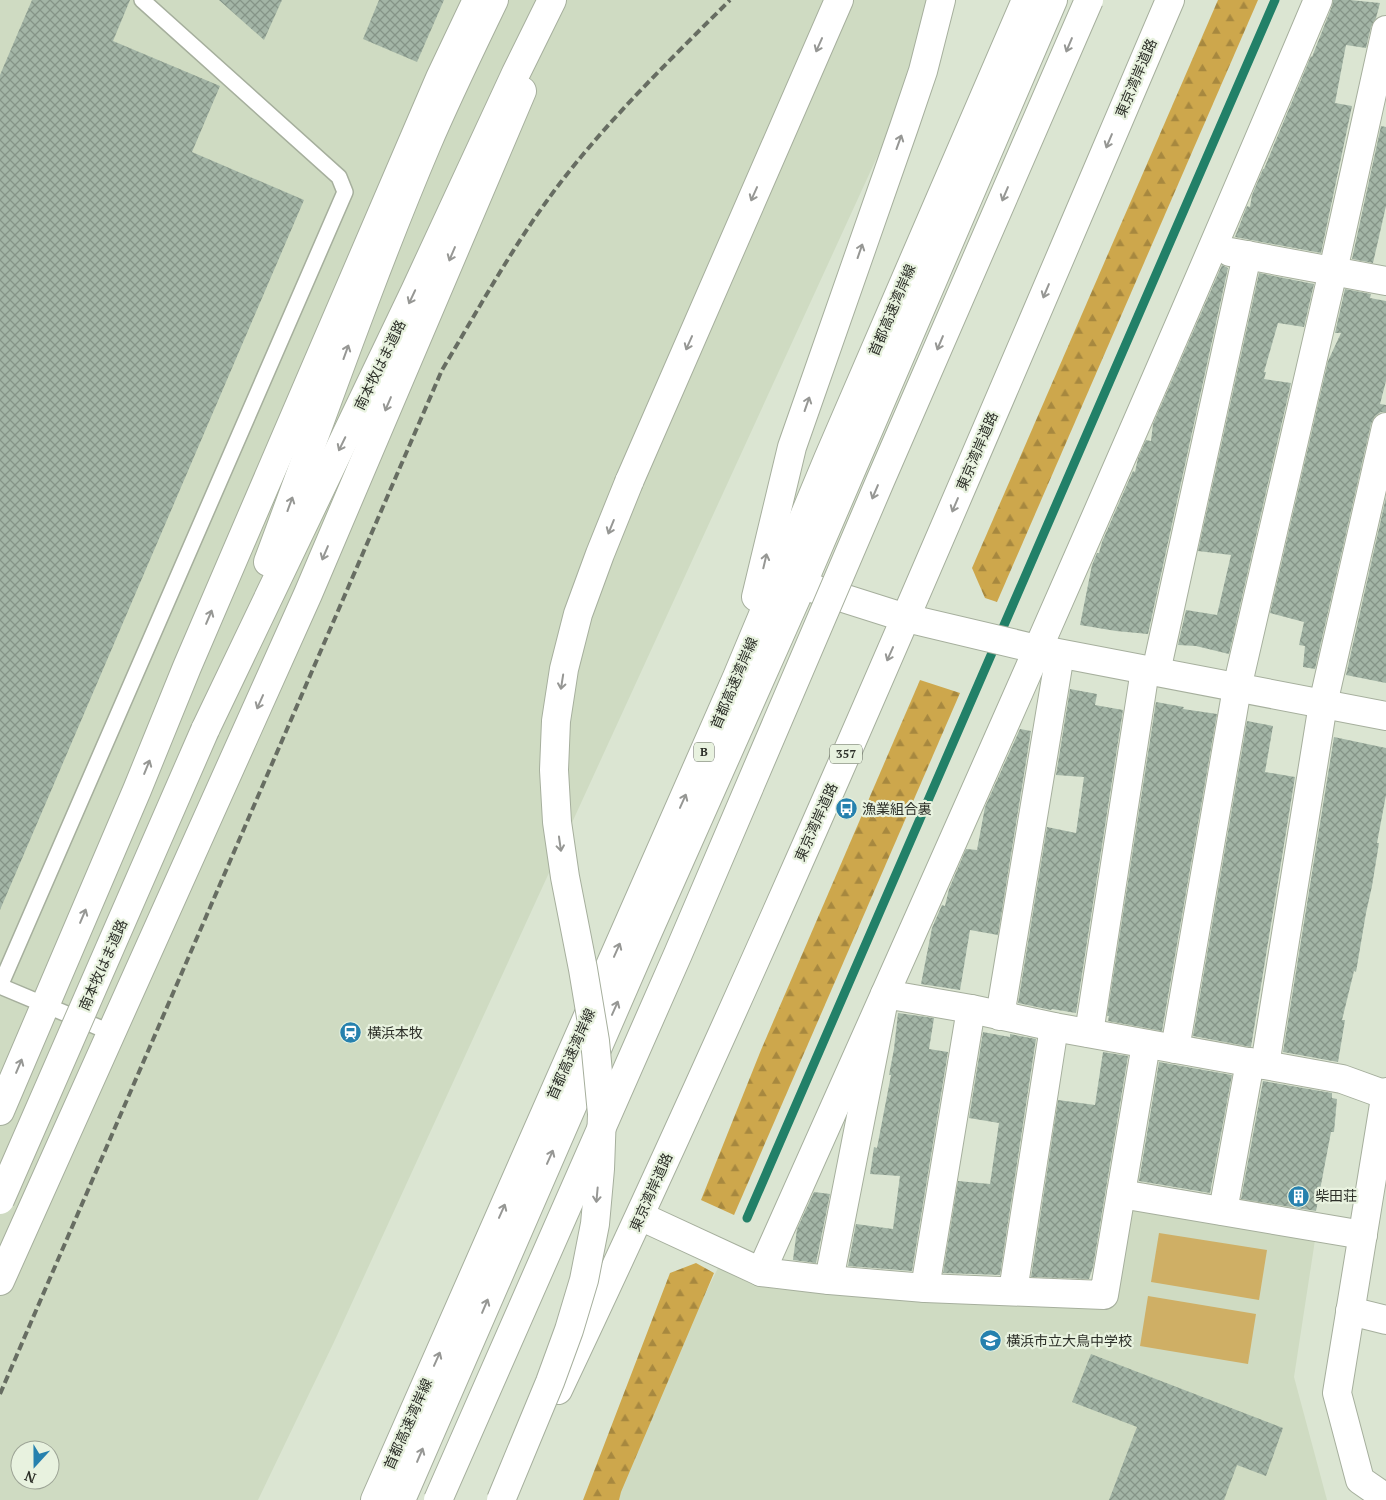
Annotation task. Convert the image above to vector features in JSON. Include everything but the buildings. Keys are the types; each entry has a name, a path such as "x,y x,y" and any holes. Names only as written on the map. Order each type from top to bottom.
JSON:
{"main road":[{"path":"0,1111 137,790 191,658 420,124 477,0"},
{"name":"南本牧はま道路","path":"205,730 388,241 427,144 462,65 494,0"},
{"name":"南本牧はま道路","path":"0,1200 205,730 415,291 516,72 552,0"},
{"path":"0,1281 308,594 561,0"},
{"path":"501,1500 550,1382 584,1280 595,1224 600,1168 602,1114 595,1041 565,877 557,822 554,770 556,721 564,669 578,614 629,482 838,0"},
{"path":"737,676 792,447 923,71 941,0"},
{"name":"首都高速湾岸線","path":"375,1500 737,676 1026,0"},
{"path":"400,1500 647,934 802,585 1054,0"},
{"path":"438,1500 682,944 1088,0"},
{"name":"東京湾岸道路","path":"506,1500 640,1216 906,618 1170,0"},
{"path":"761,1272 885,994 1048,652 1213,248 1318,0"},
{"path":"1175,1049 1237,688 1333,271 1386,30"},
{"path":"1213,248 1386,281"},
{"path":"1089,1033 1150,671 1247,255"},
{"path":"1223,1211 1257,1064 1323,704 1386,427"},
{"path":"802,585 906,618 1048,652 1386,716"},
{"path":"1000,1016 1048,652"},
{"path":"885,994 971,1009 1054,1027 1342,1079 1386,1094 1337,1393 1360,1480 1386,1498"},
{"path":"829,1280 885,994"},
{"path":"925,1288 971,1009"},
{"path":"1012,1291 1054,1027"},
{"path":"640,1216 761,1272 925,1288 1104,1295 1146,1044"},
{"path":"1121,1194 1363,1235"},
{"path":"1350,1311 1386,1320"}],"lane":[{"path":"112,1033 0,986 345,192 339,177 142,0"}],"shaded area":[{"path":"0,0 949,0 334,1342 258,1500 0,1500"},
{"name":"横浜市立大鳥中学校","path":"1132,1209 1315,1240 1294,1377 1327,1500 616,1500 628,1449 718,1268 775,1289 1115,1305"},
{"path":"1159,1233 1267,1250 1259,1300 1151,1282"},
{"path":"1148,1296 1256,1314 1248,1364 1140,1346"}],"green space":[{"path":"1218,0 1258,0 997,602 985,598 972,568"},
{"path":"920,680 960,693 734,1215 701,1200 761,1050"},
{"path":"696,1263 714,1273 619,1500 583,1500 670,1273"}],"waterway":[{"path":"747,1218 1275,0"}],"railway":[{"path":"0,1394 442,370 515,248 564,178 623,109 730,0"}],"place":[{"name":"漁業組合裏","path":"846,809"},
{"name":"横浜本牧","path":"351,1033"},
{"name":"柴田荘","path":"1299,1196"},
{"name":"横浜市立大鳥中学校","path":"990,1341"}]}
